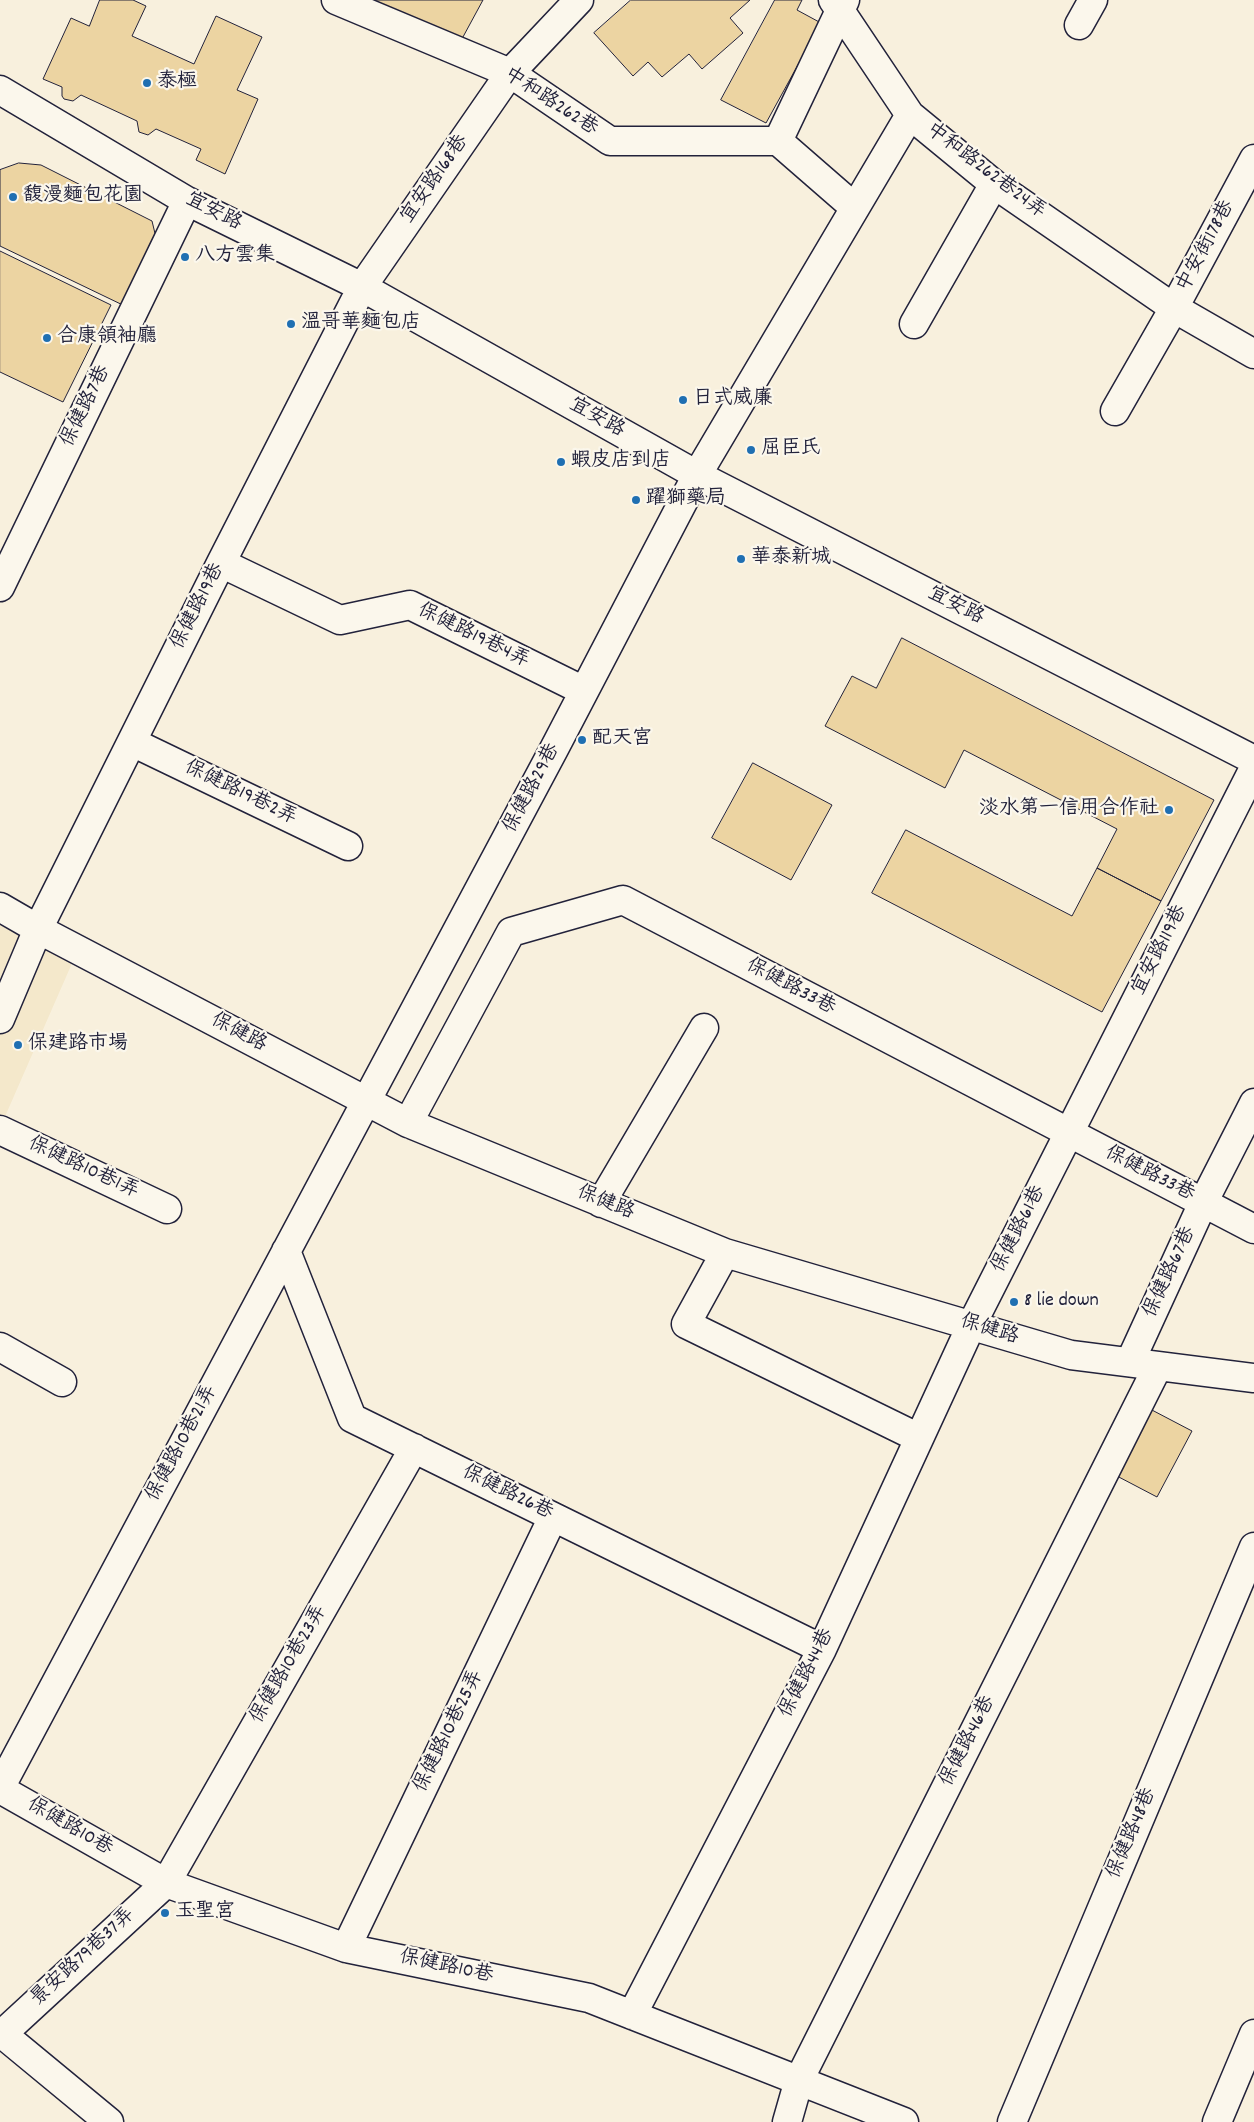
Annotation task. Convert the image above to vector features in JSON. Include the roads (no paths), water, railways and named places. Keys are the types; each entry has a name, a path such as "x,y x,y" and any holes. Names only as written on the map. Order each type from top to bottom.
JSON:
{"street":[{"name":"中和路262巷","path":"336,0 510,73 610,141 778,141"},
{"name":"宜安路168巷","path":"362,287 510,73 579,0"},
{"path":"1079,25 1094,0"},
{"path":"839,3 778,141 855,208"},
{"name":"中和路262巷24弄","path":"839,3 910,115 994,184 1174,308 1254,354"},
{"name":"宜安路","path":"0,90 187,201 362,287 697,475 1254,760"},
{"path":"697,475 910,115"},
{"name":"中安街178巷","path":"1115,411 1174,308 1254,159"},
{"path":"914,324 994,184"},
{"name":"保健路7巷","path":"0,587 187,201"},
{"name":"保健路19巷","path":"38,929 221,563 362,287"},
{"name":"保健路29巷","path":"366,1101 697,475"},
{"name":"保健路19巷4弄","path":"221,563 340,620 410,605 584,691"},
{"name":"保健路19巷2弄","path":"132,742 348,846"},
{"name":"宜安路119巷","path":"1068,1134 1254,768"},
{"name":"保健路33巷","path":"408,1123 511,932 623,900 1068,1134 1254,1229"},
{"name":"保健路","path":"0,907 38,929 408,1123 725,1253 1071,1355 1254,1378"},
{"path":"0,1019 38,929"},
{"path":"601,1203 704,1028"},
{"name":"保健路10巷21弄","path":"0,1788 366,1101"},
{"name":"保健路67巷","path":"1130,1362 1203,1202 1254,1103"},
{"name":"保健路10巷1弄","path":"0,1130 166,1209"},
{"name":"保健路61巷","path":"971,1326 1068,1134"},
{"name":"保健路26巷","path":"286,1251 352,1418 822,1649"},
{"path":"725,1253 686,1324 919,1438"},
{"name":"保健路44巷","path":"632,2015 822,1649 971,1326"},
{"path":"0,1348 62,1382"},
{"name":"保健路46巷","path":"787,2122 799,2080 1158,1366"},
{"name":"保健路10巷23弄","path":"166,1883 414,1448"},
{"name":"保健路10巷25弄","path":"346,1948 553,1517"},
{"name":"保健路48巷","path":"1012,2122 1254,1547"},
{"name":"保健路10巷","path":"0,1788 166,1883 346,1948 589,1998 904,2122"},
{"name":"景安路79巷37弄","path":"109,2122 1,2034 166,1883"},
{"path":"1217,2122 1254,2034"}],"place":[{"name":"泰極","path":"147,83"},
{"name":"馥漫麵包花園","path":"13,197"},
{"name":"八方雲集","path":"185,257"},
{"name":"溫哥華麵包店","path":"291,324"},
{"name":"合康領袖廳","path":"47,338"},
{"name":"日式威廉","path":"683,400"},
{"name":"屈臣氏","path":"751,450"},
{"name":"蝦皮店到店","path":"561,462"},
{"name":"躍獅藥局","path":"636,500"},
{"name":"華泰新城","path":"741,559"},
{"name":"配天宮","path":"582,740"},
{"name":"淡水第一信用合作社","path":"1169,810"},
{"name":"保建路市場","path":"18,1045"},
{"name":"8 lie down","path":"1014,1302"},
{"name":"玉聖宮","path":"165,1913"}]}
